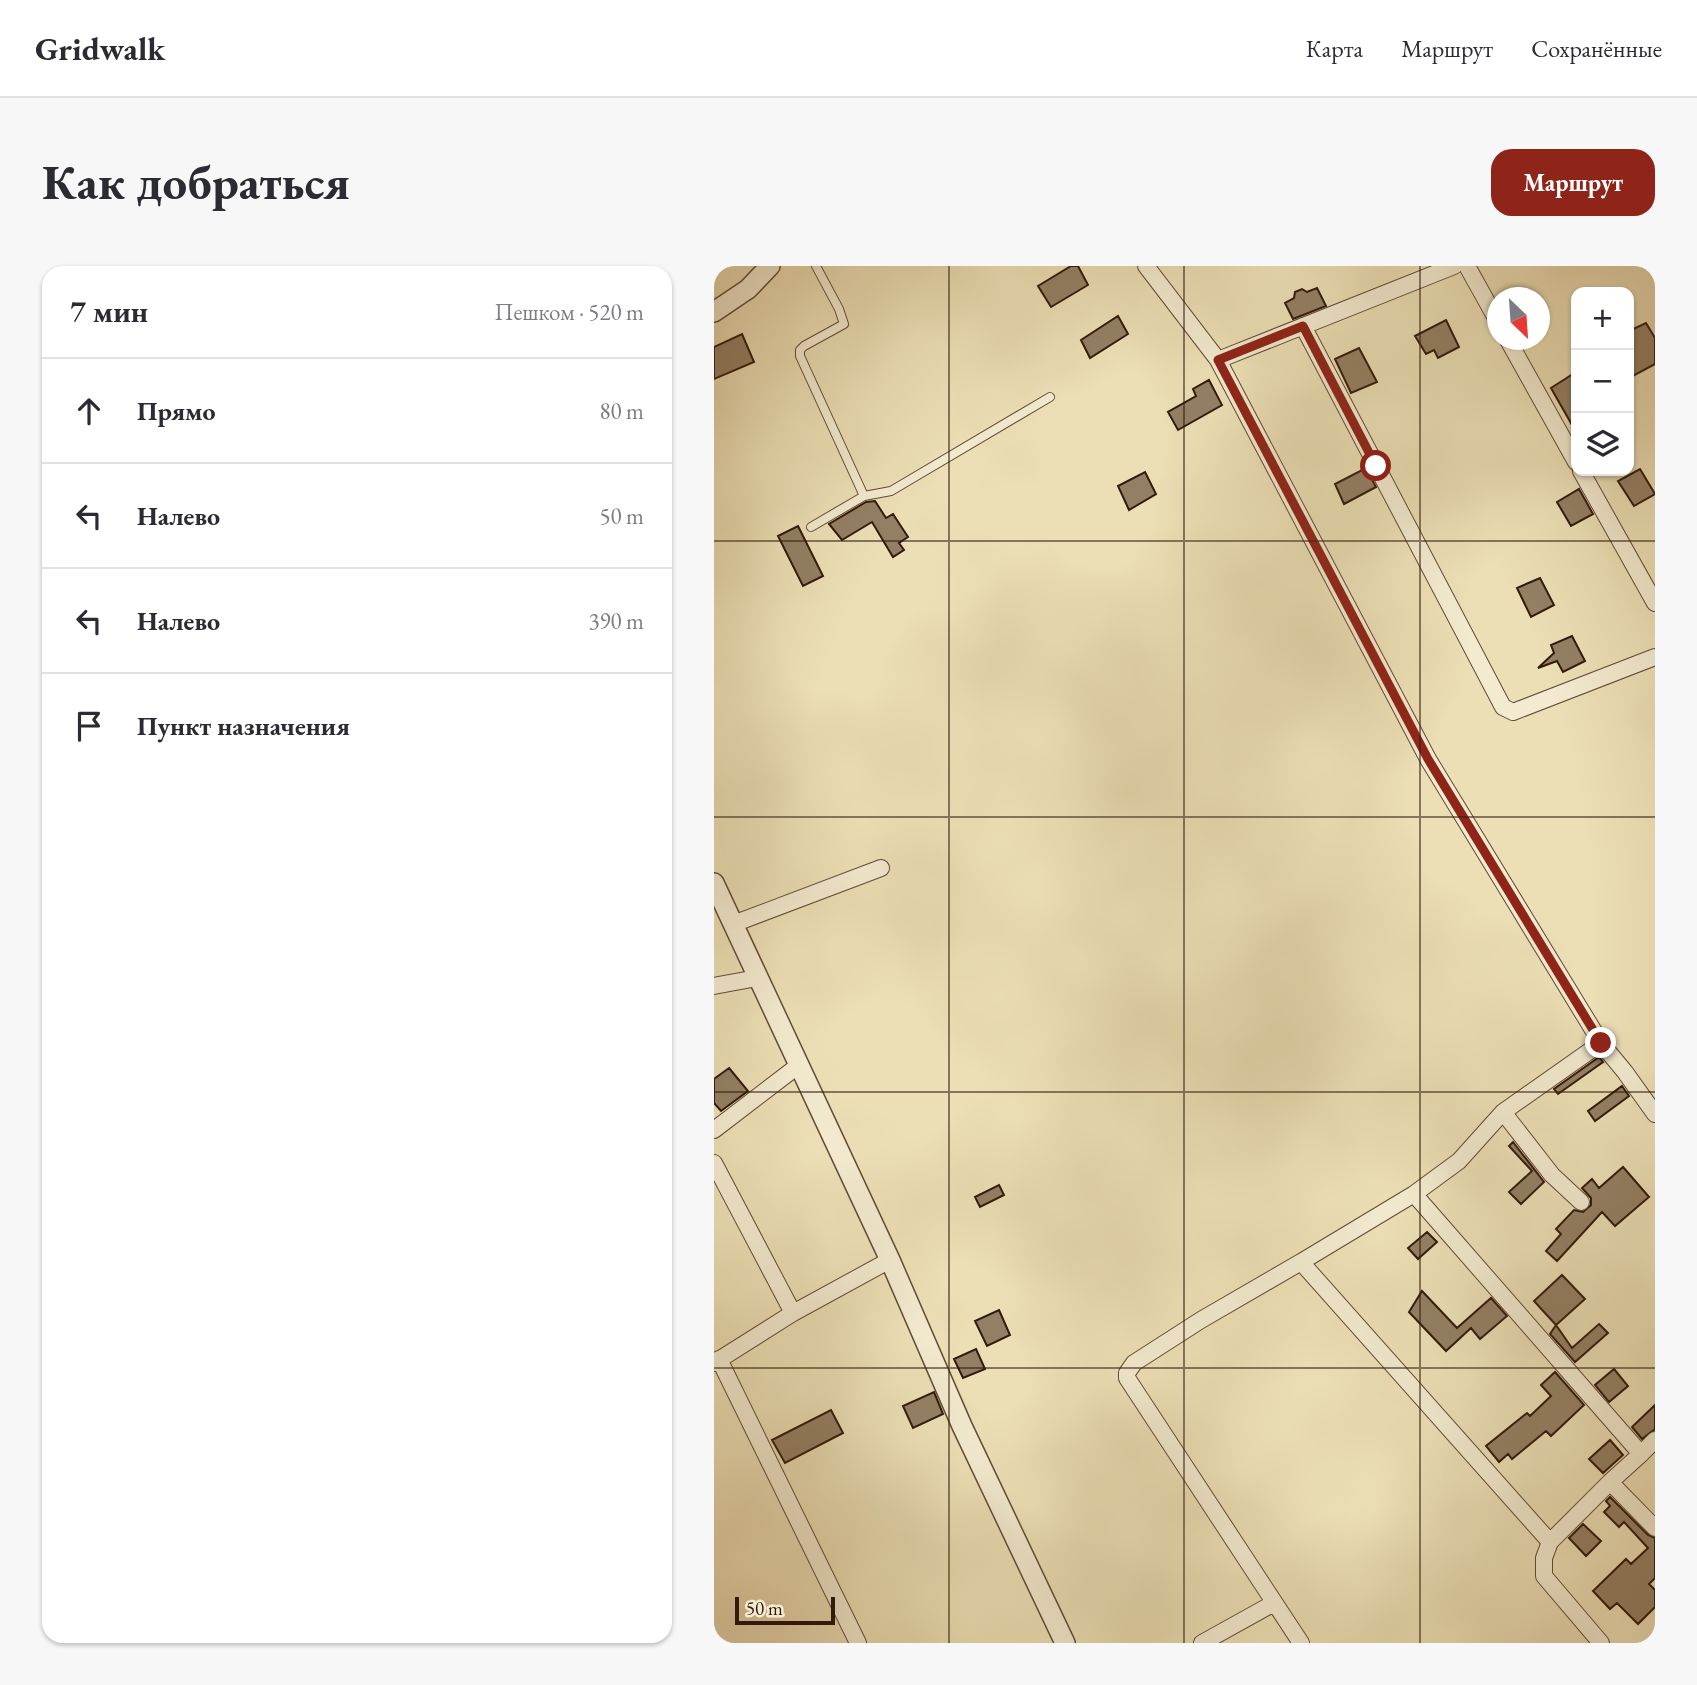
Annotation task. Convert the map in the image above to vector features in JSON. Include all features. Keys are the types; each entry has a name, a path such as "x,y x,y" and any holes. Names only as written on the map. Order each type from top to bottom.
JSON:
{"street":[{"path":"714,312 748,289 770,266"},
{"path":"1146,266 1218,360 1428,759 1601,1043 1655,1114"},
{"path":"1218,360 1454,266"},
{"path":"1467,266 1487,302"},
{"path":"1303,326 1503,707 1513,712 1655,657"},
{"path":"1514,350 1571,453"},
{"path":"1584,476 1655,603"},
{"path":"733,924 881,868"},
{"path":"714,883 890,1260 962,1426 1065,1643"},
{"path":"714,986 757,978"},
{"path":"1301,1643 1126,1373 1134,1363 1201,1320 1414,1194 1459,1161 1503,1112 1601,1043"},
{"path":"714,1130 799,1065"},
{"path":"1503,1112 1552,1175 1581,1202"},
{"path":"714,1163 793,1313"},
{"path":"1414,1194 1641,1454"},
{"path":"858,1643 717,1361 793,1313 890,1260"},
{"path":"1301,1262 1550,1542"},
{"path":"1601,1643 1544,1576 1544,1558 1550,1542 1655,1440"},
{"path":"1610,1482 1655,1528"},
{"path":"1202,1643 1274,1602"}],"lane":[{"path":"816,266 844,324 804,346 800,350 800,356 864,496"},
{"path":"811,527 864,496 891,491 1050,397"}],"building":[{"path":"1071,266 1078,266 1088,285 1051,307 1038,286"},
{"path":"1317,288 1326,306 1293,319 1285,303 1294,298 1295,292 1302,289 1307,292"},
{"path":"1118,316 1128,334 1090,358 1081,340"},
{"path":"1446,320 1459,347 1438,358 1434,350 1426,354 1415,336"},
{"path":"1646,323 1655,338 1655,364 1634,375 1634,350 1634,329"},
{"path":"742,334 754,362 714,379 714,347"},
{"path":"1359,348 1377,382 1351,393 1335,359"},
{"path":"1571,375 1571,423 1551,388"},
{"path":"1209,380 1222,405 1178,430 1168,412 1196,396 1193,389"},
{"path":"1366,468 1376,487 1344,504 1335,484"},
{"path":"1640,469 1655,494 1634,506 1618,481 1634,476 1634,472"},
{"path":"1145,472 1156,494 1129,510 1118,486"},
{"path":"1579,489 1593,514 1571,526 1557,502"},
{"path":"875,501 886,518 893,514 908,537 899,543 904,550 893,557 872,522 842,540 829,524 866,502"},
{"path":"798,526 823,576 803,586 778,536"},
{"path":"1540,578 1554,605 1531,617 1517,588"},
{"path":"1572,636 1585,661 1563,672 1557,661 1538,668 1554,653 1551,645"},
{"path":"1599,1057 1603,1062 1558,1094 1554,1089"},
{"path":"729,1068 748,1091 721,1111 714,1103 714,1079"},
{"path":"1622,1086 1629,1096 1595,1121 1588,1111"},
{"path":"1513,1142 1544,1182 1521,1204 1509,1192 1532,1171 1509,1146"},
{"path":"1623,1167 1649,1197 1615,1226 1602,1212 1557,1261 1546,1251 1561,1234 1556,1229 1574,1210 1583,1212 1591,1205 1591,1198 1582,1188 1592,1179 1599,1188"},
{"path":"999,1185 1004,1195 980,1207 975,1197"},
{"path":"1427,1232 1437,1242 1418,1259 1408,1248"},
{"path":"1562,1275 1585,1299 1556,1325 1534,1301"},
{"path":"1422,1291 1457,1328 1491,1298 1507,1316 1480,1339 1471,1328 1446,1351 1409,1312"},
{"path":"999,1310 1010,1335 987,1346 975,1321"},
{"path":"1599,1324 1608,1333 1575,1362 1550,1334 1556,1325 1572,1348"},
{"path":"976,1349 985,1369 963,1378 954,1359"},
{"path":"1614,1369 1628,1386 1609,1402 1595,1385"},
{"path":"1555,1372 1584,1405 1551,1436 1546,1431 1512,1459 1508,1454 1499,1462 1486,1446 1527,1413 1530,1416 1551,1396 1541,1385"},
{"path":"934,1392 943,1414 913,1428 903,1406"},
{"path":"1655,1405 1655,1429 1642,1439 1632,1427"},
{"path":"831,1410 843,1433 785,1463 772,1440"},
{"path":"1610,1440 1623,1455 1603,1473 1589,1459"},
{"path":"1610,1497 1648,1535 1655,1538 1655,1578 1649,1584 1655,1590 1655,1607 1638,1624 1617,1603 1610,1609 1593,1591 1626,1559 1631,1564 1648,1548 1624,1522 1619,1527 1604,1512 1610,1506 1606,1501"},
{"path":"1583,1524 1601,1541 1586,1556 1569,1538"}],"route":[{"path":"1376,466 1303,326 1218,360 1428,759 1601,1043"}]}
